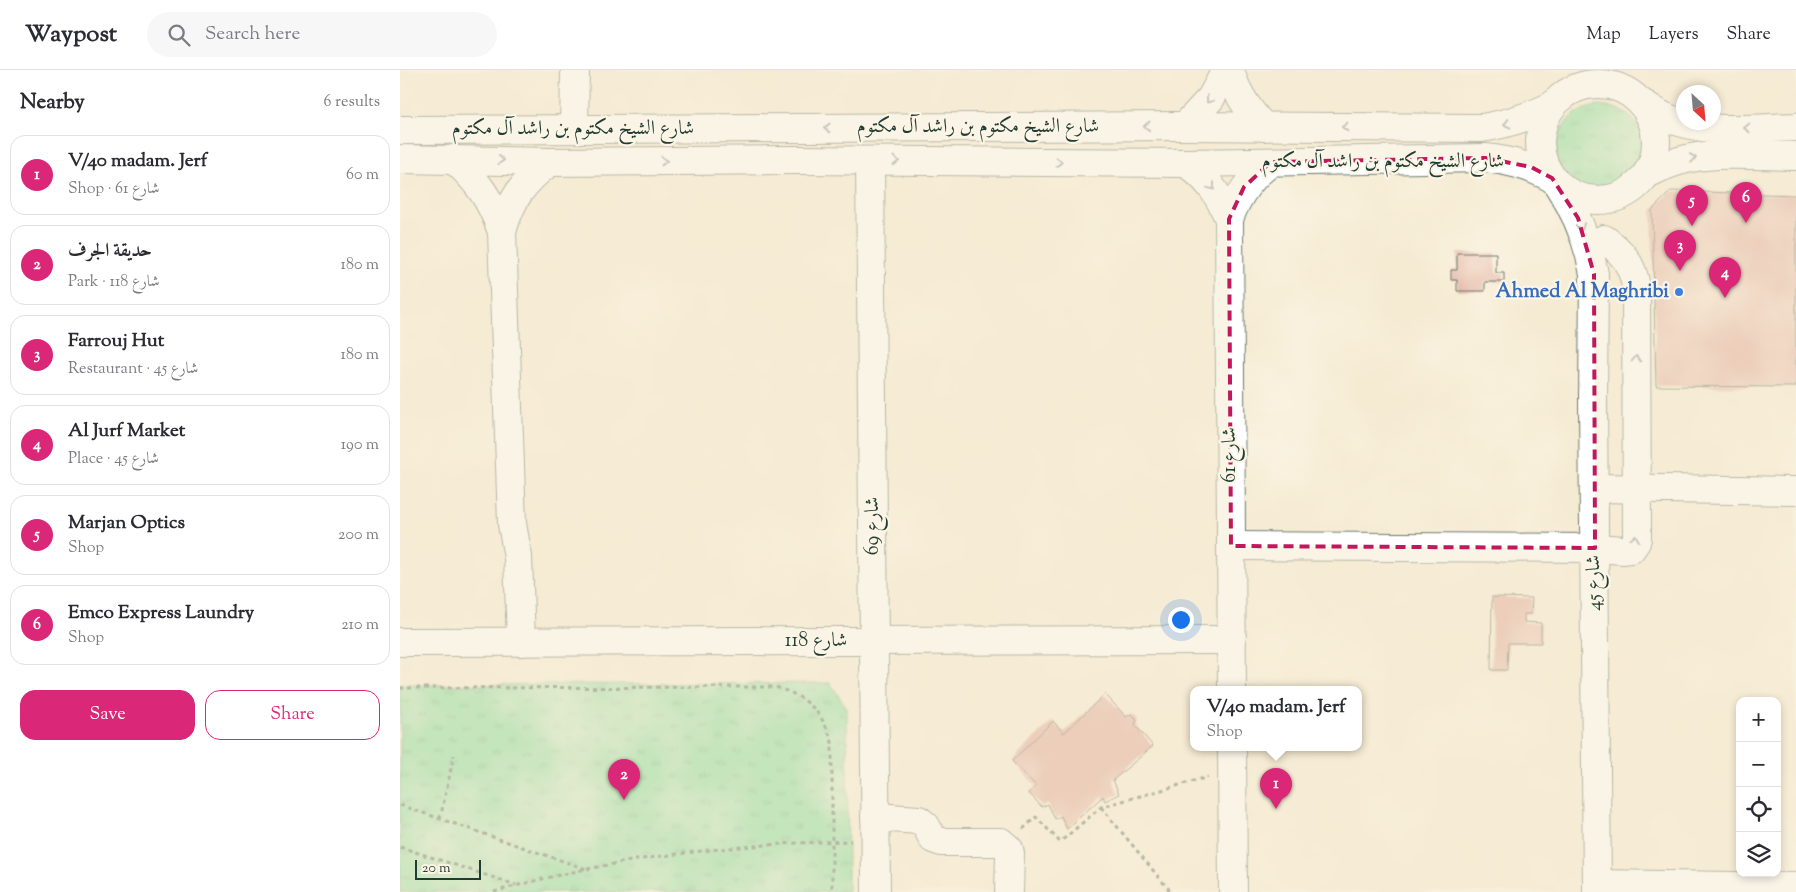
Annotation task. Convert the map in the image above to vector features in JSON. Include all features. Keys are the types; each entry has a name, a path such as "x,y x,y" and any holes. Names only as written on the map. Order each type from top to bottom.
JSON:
{"street":[{"path":"574,129 575,70"},
{"path":"1185,126 1211,98 1228,70"},
{"path":"1228,70 1241,99 1264,127"},
{"path":"1574,70 1557,101 1544,119 1540,134 1540,150 1544,165 1555,181 1571,194 1586,199 1601,200 1617,197 1667,164 1690,158 1712,156 1796,156"},
{"path":"1557,101 1577,88 1593,84 1609,85 1627,87 1663,116 1687,124 1714,128 1796,127"},
{"path":"1627,87 1650,114 1655,129 1654,160 1639,182"},
{"name":"شارع الشيخ مكتوم بن راشد آل مكتوم","path":"400,130 1185,126 1482,128 1530,117 1557,101"},
{"name":"شارع الشيخ مكتوم بن راشد آل مكتوم","path":"400,159 550,162 1271,162 1486,158 1508,160 1530,167 1555,181"},
{"path":"453,159 470,174 484,191 495,211 502,232 512,524 518,557 512,642"},
{"name":"شارع 69","path":"870,161 876,892"},
{"path":"502,232 508,211 518,192 532,175 550,162"},
{"name":"شارع 61","path":"1186,162 1213,187 1229,219"},
{"name":"شارع 61","path":"1232,686 1229,219 1235,202 1244,187 1256,173 1271,162"},
{"name":"شارع 45","path":"1555,181 1578,218 1594,274 1593,401 1597,888"},
{"name":"شارع 45","path":"1594,274 1604,239 1616,214 1639,182"},
{"path":"1231,546 1595,548 1628,550 1634,546 1636,542 1636,286 1632,268 1622,252 1604,239"},
{"path":"1593,401 1636,401"},
{"path":"1594,488 1796,491"},
{"name":"شارع 118","path":"400,642 1232,640"},
{"path":"1232,759 1233,892"},
{"path":"875,828 918,820 926,826 933,839 937,841 996,841 1006,845 1010,854 1009,892"},
{"path":"1597,888 1796,887"}],"path":[{"path":"400,688 775,688 788,691 812,706 824,722 832,742 832,892"},
{"path":"440,819 454,755"},
{"path":"1006,845 1036,817 1060,842 1102,807 1232,759"},
{"path":"400,805 586,869"},
{"path":"1102,807 1171,892"},
{"path":"494,892 586,869 656,856 726,847 832,841 875,828"},
{"path":"400,847 518,885"}],"highlighted area":[{"path":"1485,158 1531,167 1552,178 1578,218 1594,274 1595,548 1231,546 1229,219 1244,187 1271,162"}],"green space":[{"path":"1601,106 1618,110 1633,119 1642,134 1646,151 1642,168 1633,183 1618,192 1601,196 1584,192 1569,183 1560,168 1556,151 1560,134 1569,119 1584,110"},
{"path":"830,683 847,708 848,892 400,892 400,685"}],"building":[{"path":"1671,191 1796,195 1796,387 1656,386 1652,210"},
{"path":"1457,253 1496,253 1496,273 1504,273 1504,282 1485,282 1485,291 1457,291 1457,280 1451,280 1451,270 1457,270"},
{"path":"1492,597 1532,598 1531,614 1524,614 1524,622 1541,623 1541,643 1508,643 1507,670 1491,670"},
{"path":"1105,694 1126,717 1131,714 1135,717 1137,720 1135,725 1153,746 1113,780 1119,794 1105,801 1103,796 1067,829 1061,816 1055,819 1048,804 1042,807 1029,793 1036,786 1012,761 1053,721 1064,733"}],"place":[{"name":"Emco Express Laundry","path":"1746,223"},
{"name":"Marjan Optics","path":"1692,226"},
{"name":"Farrouj Hut","path":"1680,271"},
{"name":"Ahmed Al Maghribi","path":"1679,292"},
{"name":"Al Jurf Market","path":"1725,298"},
{"name":"حديقة الجرف","path":"624,800"},
{"name":"V/40 madam. Jerf","path":"1276,809"}]}
